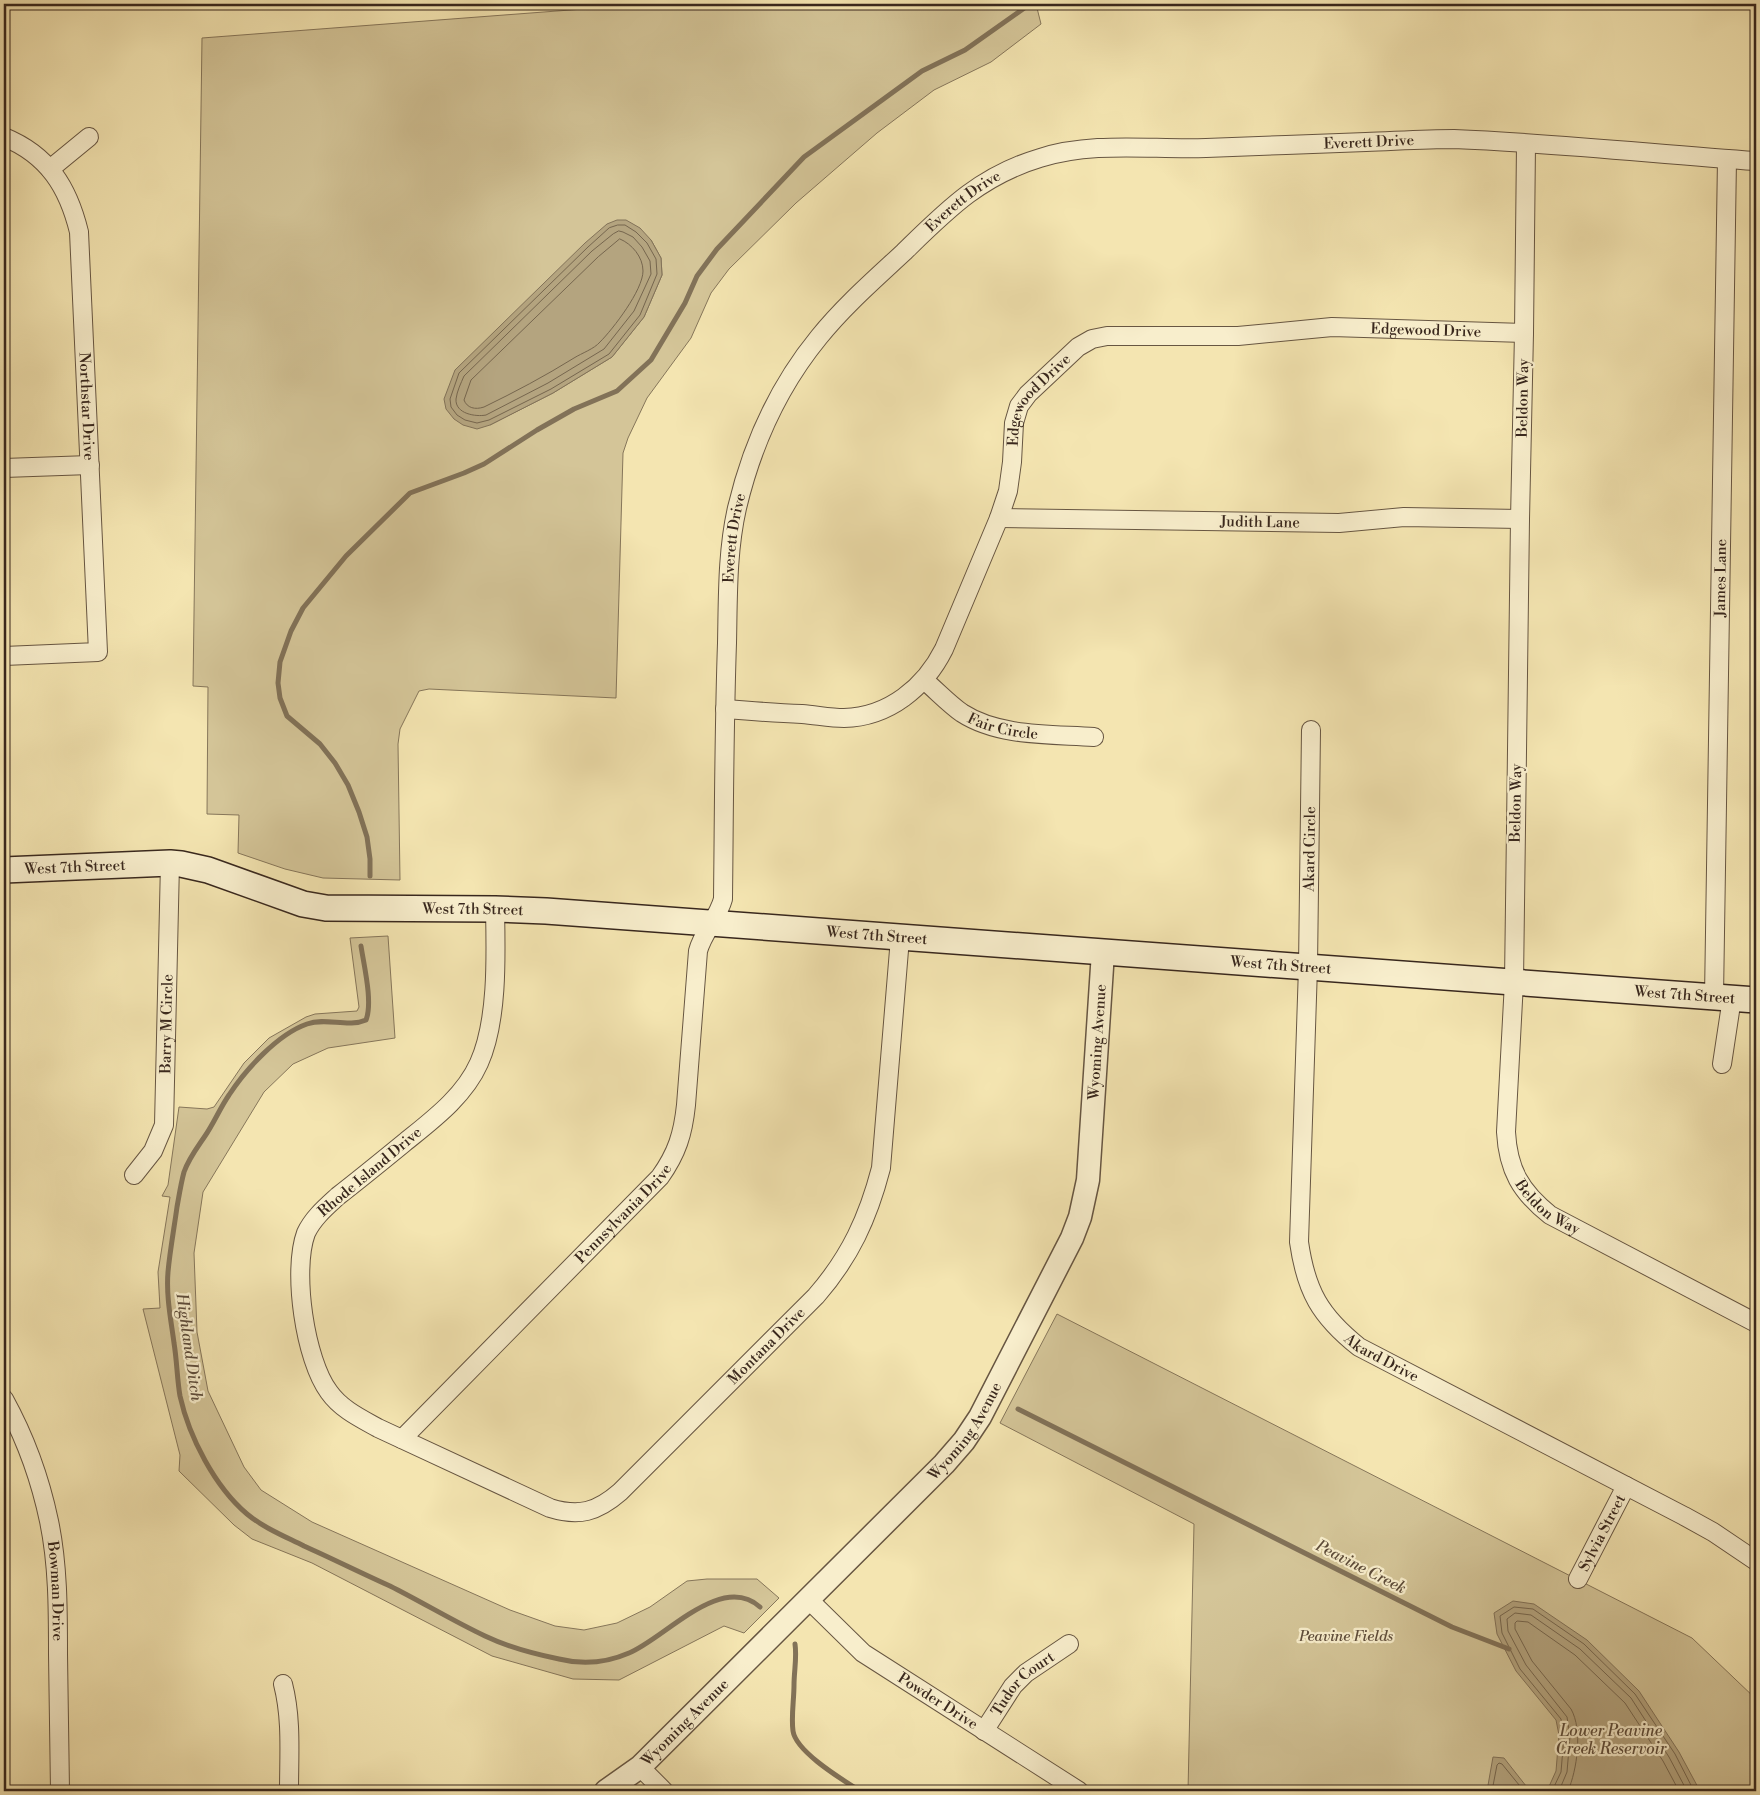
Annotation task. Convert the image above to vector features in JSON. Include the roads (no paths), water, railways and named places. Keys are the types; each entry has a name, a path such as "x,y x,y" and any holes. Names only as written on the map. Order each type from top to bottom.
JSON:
{"main road":[{"name":"West 7th Street","path":"4,870 170,863 208,870 303,904 326,908 495,909 1756,1000"}],"street":[{"name":"Northstar Drive","path":"4,137 33,153 50,169 64,188 73,208 79,232 98,652 4,656"},
{"path":"50,169 89,137"},
{"name":"Everett Drive","path":"711,924 723,899 725,709 730,555 736,513 746,472 760,434 776,400 821,335 851,302 955,203 982,183 1012,168 1041,157 1071,150 1101,147 1172,149 1450,139 1756,161"},
{"name":"Beldon Way","path":"1526,144 1514,982 1506,1132 1507,1150 1513,1169 1522,1187 1534,1202 1550,1215 1756,1323"},
{"name":"James Lane","path":"1722,1064 1727,159"},
{"name":"Edgewood Drive","path":"725,709 845,718 866,715 886,708 905,697 924,680 944,650 999,518 1008,491 1014,423 1019,406 1028,394 1078,347 1092,340 1107,336 1238,336 1324,327 1524,333"},
{"path":"4,468 90,465"},
{"name":"Judith Lane","path":"999,518 1339,523 1404,517 1520,520"},
{"name":"Fair Circle","path":"924,680 963,713 983,724 1006,730 1094,738"},
{"name":"Akard Circle","path":"1308,967 1311,730"},
{"name":"Barry M Circle","path":"134,1175 153,1151 164,1125 170,863"},
{"name":"Rhode Island Drive","path":"402,1439 355,1416 340,1404 320,1378 309,1346 301,1296 302,1246 307,1232 323,1210 439,1115 455,1099 479,1064 486,1046 491,1020 496,943 495,909"},
{"name":"Pennsylvania Drive","path":"402,1439 650,1188 671,1162 679,1144 684,1124 698,951 700,941 711,924"},
{"name":"Montana Drive","path":"402,1439 550,1508 563,1512 577,1513 592,1510 606,1504 620,1492 816,1296 830,1280 857,1238 873,1199 881,1168 900,938"},
{"name":"Wyoming Avenue","path":"606,1791 640,1767 944,1464 964,1441 980,1417 1072,1238 1080,1217 1088,1180 1103,952"},
{"name":"Akard Drive","path":"1308,967 1299,1242 1302,1266 1310,1290 1322,1310 1339,1331 1359,1347 1698,1524 1755,1557"},
{"name":"Bowman Drive","path":"4,1399 32,1461 49,1520 53,1546 58,1607 60,1791"},
{"name":"Sylvia Street","path":"1578,1579 1626,1486"},
{"name":"Powder Drive","path":"808,1599 863,1654 1079,1791"},
{"name":"Tudor Court","path":"984,1731 1013,1686 1026,1673 1069,1644"},
{"path":"283,1684 288,1703 290,1791"},
{"path":"640,1767 664,1791"}],"water":[{"path":"617,220 626,220 640,228 651,240 661,258 662,275 644,317 612,357 553,393 490,425 477,429 463,425 454,419 446,409 444,399 455,370 585,243 607,224"},
{"name":"Lower Peavine Creek Reservoir","path":"1513,1601 1534,1604 1587,1640 1639,1691 1679,1752 1700,1791 1547,1791 1556,1771 1559,1735 1556,1720 1516,1671 1497,1634 1494,1613"},
{"name":"Lower Peavine Creek Reservoir","path":"1493,1757 1504,1758 1530,1791 1487,1791"}],"waterway":[{"path":"370,876 367,837 348,785 335,763 320,744 287,716 280,698 278,683 280,662 291,631 303,608 346,556 410,493 484,464 574,409 617,391 651,360 685,303 697,276 717,249 804,157 922,71 965,50 1030,4"},
{"name":"Highland Ditch","path":"361,946 369,1004 366,1020 352,1023 314,1022 296,1029 274,1044 253,1064 236,1085 184,1172 170,1256 168,1299 178,1383 184,1412 197,1444 214,1476 235,1503 267,1528 390,1586 485,1636 512,1647 541,1655 577,1662 612,1659 643,1646 711,1602 728,1597 745,1598 760,1607"},
{"name":"Peavine Creek","path":"1018,1409 1452,1627 1509,1649"},
{"name":"Highland Ditch","path":"795,1644 796,1659 792,1720 796,1739 802,1748 821,1765 860,1791"}],"park label":[{"name":"Peavine Fields","path":"1346,1636"}]}
